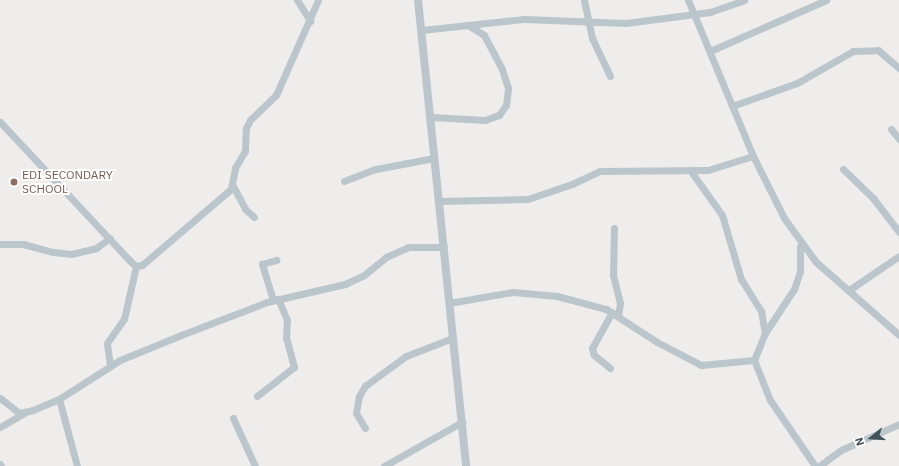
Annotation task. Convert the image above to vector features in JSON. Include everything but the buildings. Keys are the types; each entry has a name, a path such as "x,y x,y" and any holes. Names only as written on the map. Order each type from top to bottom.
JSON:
{"street":[{"path":"297,0 310,21"},
{"path":"254,217 245,209 233,186 235,168 245,150 246,128 250,120 276,95 318,0"},
{"path":"418,0 466,466"},
{"path":"584,0 594,45 610,76"},
{"path":"688,0 753,156 799,242 826,272 849,290 899,335"},
{"path":"422,30 536,19 632,23 693,13 710,12 744,0"},
{"path":"710,51 826,0"},
{"path":"431,117 485,120 499,115 506,105 508,88 502,69 484,35 468,25"},
{"path":"732,106 797,83 853,51 878,50 899,68"},
{"path":"0,122 136,266"},
{"path":"890,129 899,139"},
{"path":"438,201 528,199 610,169 690,170 715,168 753,156"},
{"path":"344,181 376,169 434,158"},
{"path":"843,169 873,198 899,232"},
{"path":"690,170 722,215 741,279 760,311 765,333"},
{"path":"136,266 148,262 172,237 221,200 233,186"},
{"path":"610,368 594,354 592,348 620,303 614,275 614,228"},
{"path":"0,244 23,244 53,252 75,254 96,248 110,238"},
{"path":"799,242 801,260 794,289 765,333 754,360 770,400 815,466"},
{"path":"0,427 25,413 59,399 110,365 275,300 345,284 364,274 386,257 408,247 444,247"},
{"path":"849,290 899,256"},
{"path":"257,396 294,367 285,335 286,320 275,300 262,264 276,260"},
{"path":"110,365 107,343 124,319 136,266"},
{"path":"449,303 500,293 530,292 582,301 615,313 657,342 701,365 754,360"},
{"path":"366,428 356,413 359,396 365,386 406,356 453,338"},
{"path":"0,398 16,412 25,413"},
{"path":"59,399 77,466"},
{"path":"233,418 255,466"},
{"path":"384,466 462,422"},
{"path":"819,466 841,450 899,424"}],"place":[{"name":"EDI SECONDARY SCHOOL","path":"14,182"}]}
